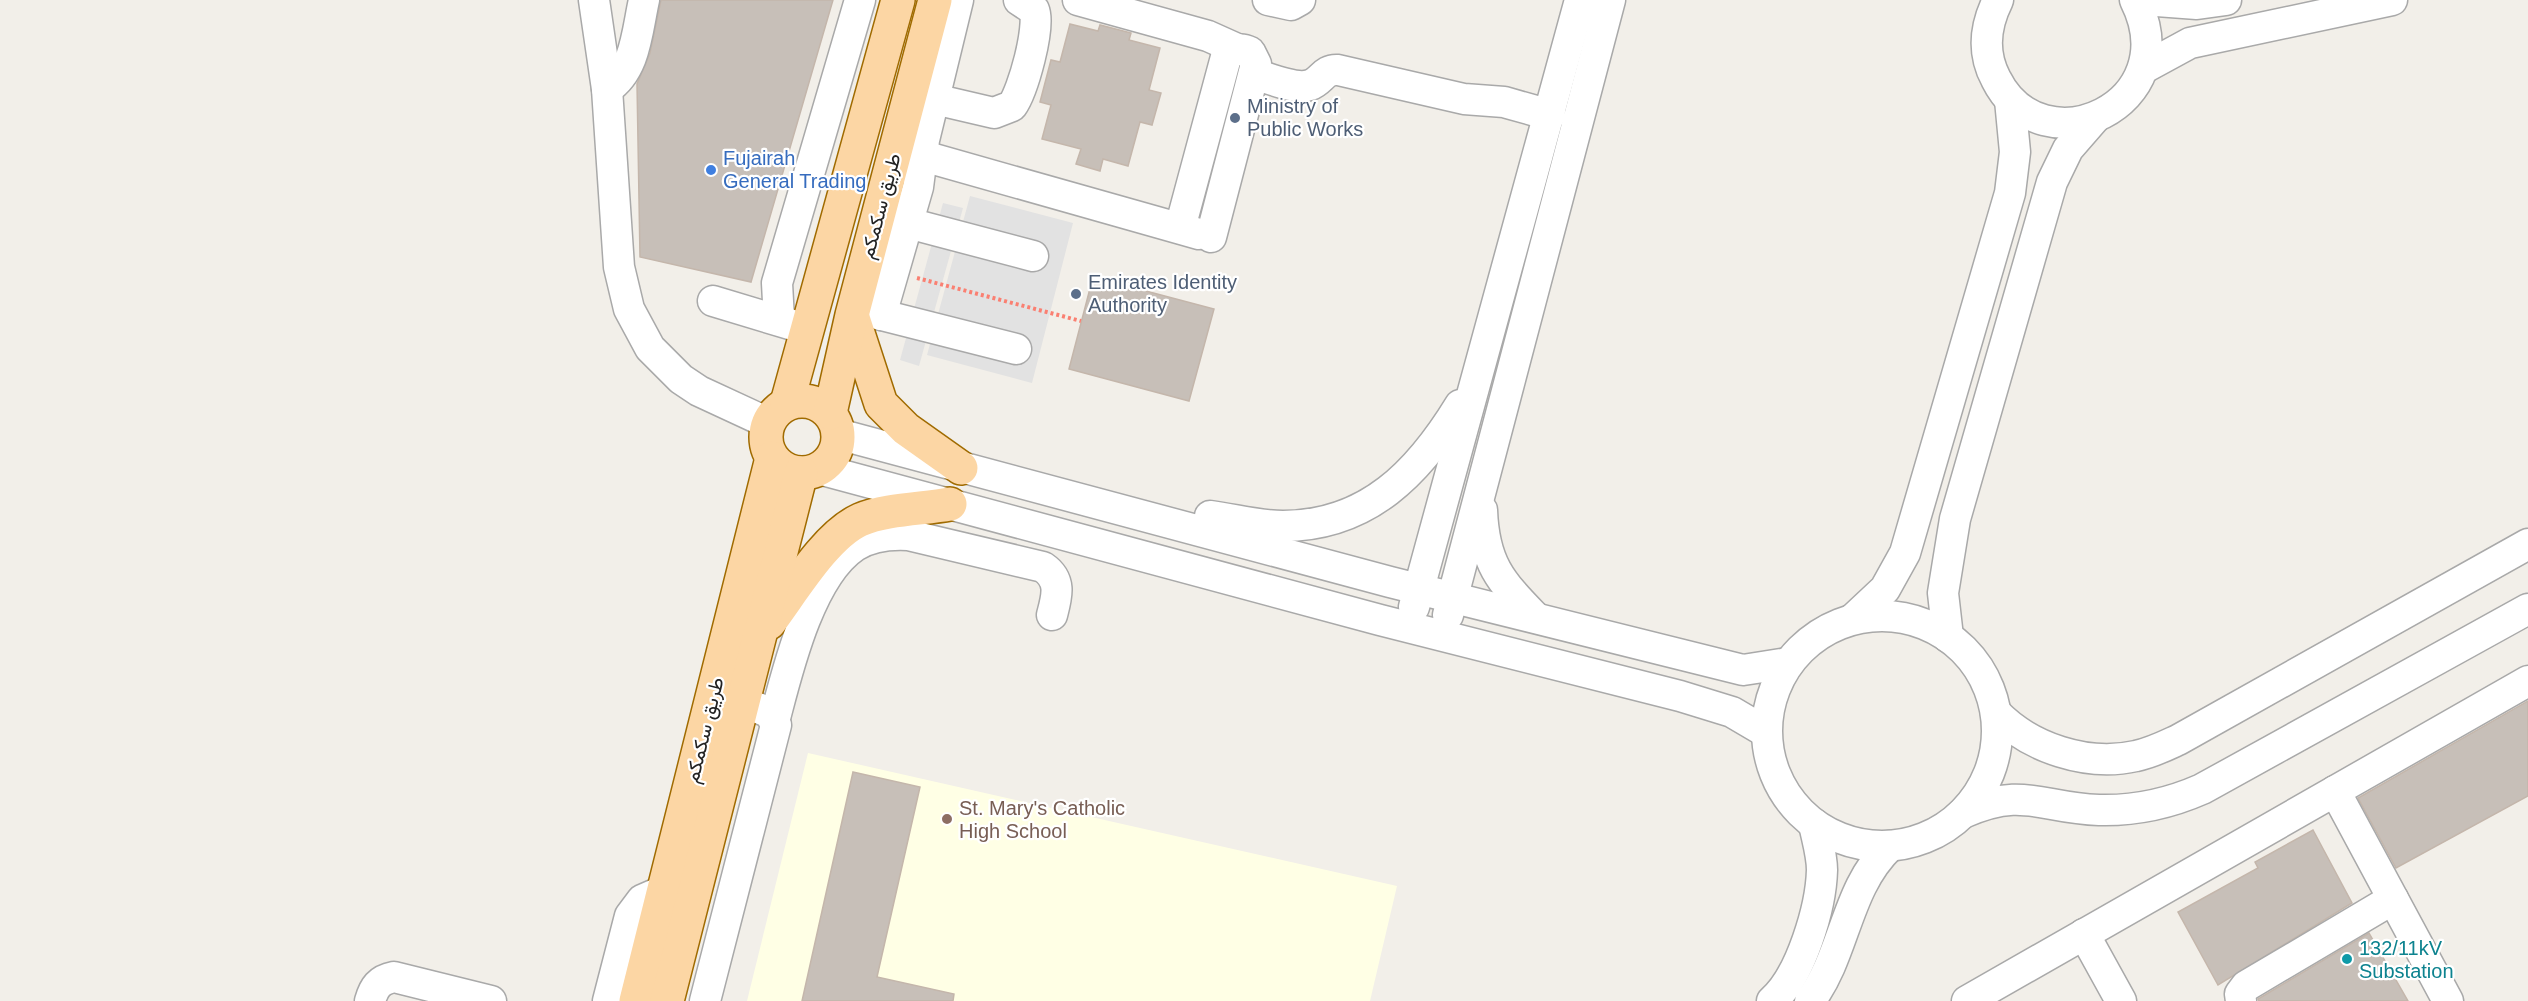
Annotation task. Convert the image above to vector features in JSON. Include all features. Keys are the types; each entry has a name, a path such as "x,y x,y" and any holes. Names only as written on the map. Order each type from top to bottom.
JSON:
{"main road":[{"name":"طريق سكمكم","path":"778,413 793,325 898,0"},
{"name":"طريق سكمكم","path":"834,424 862,312 909,152 935,0"},
{"path":"862,312 881,404 906,429 961,468"},
{"path":"806,400 823,407 834,424 837,448 832,457 810,471 785,469 772,458 765,441 778,413 806,400"},
{"name":"طريق سكمكم","path":"636,1001 772,458"},
{"name":"طريق سكمكم","path":"667,1001 761,634 810,471"},
{"path":"761,634 829,545 851,525 873,516 950,504"}],"street":[{"path":"594,0 607,89 619,267 629,309 639,329 658,356 681,379 719,401 778,413"},
{"path":"607,89 621,78 629,65 644,0"},
{"path":"793,325 777,283 860,0"},
{"path":"958,0 934,99 909,152 920,178 894,271 862,312 1016,349"},
{"path":"909,152 1221,240 1254,74 1254,58 1250,52 1237,49 1208,36 1078,0"},
{"path":"1268,0 1291,4 1300,0"},
{"path":"1408,627 1549,121 1580,0"},
{"path":"1442,635 1610,0"},
{"path":"1998,0 1988,25 1987,52 1991,70 2010,100 2025,111 2059,123 2095,118"},
{"path":"1948,637 1943,593 1959,507 2052,182 2068,149 2095,118 2125,99 2144,68 2147,33 2135,0"},
{"path":"2143,0 2197,4 2226,0"},
{"path":"2144,68 2190,43 2392,0"},
{"path":"934,99 994,113 1012,106 1018,94 1037,25 1034,3"},
{"path":"1180,228 1225,63 1231,51 1237,49"},
{"path":"1254,74 1301,86 1312,84 1328,70 1338,70 1464,99 1504,102 1549,121"},
{"path":"1853,619 1876,600 1892,580 1912,532 2010,194 2015,152 2010,100"},
{"path":"908,223 1033,256"},
{"path":"713,302 793,325"},
{"path":"1167,523 1197,515 1267,525 1301,525 1331,519 1365,505 1401,482 1430,452 1478,374"},
{"path":"834,424 961,468 1419,589 1743,670 1788,663"},
{"path":"810,471 950,504 1732,712 1766,732"},
{"path":"1481,489 1483,529 1489,560 1503,584 1535,617"},
{"path":"705,1001 775,732 775,718 799,633 836,564 856,546 868,540 894,534 908,535 1043,567 1054,576 1058,588 1052,615"},
{"path":"1996,713 2024,735 2071,755 2114,759 2157,750 2528,544"},
{"path":"1963,813 2005,799 2042,800 2096,810 2142,808 2177,800 2202,789 2528,609"},
{"path":"1873,616 1912,620 1948,637 1966,652 1980,671 1990,691 1996,713 1996,750 1991,767 1975,799 1963,813 1941,829 1917,840 1890,846 1850,842 1814,824 1788,799 1772,767 1766,732 1771,696 1788,663 1806,644 1828,629 1853,619 1873,616"},
{"path":"1966,1001 2528,681"},
{"path":"744,704 770,712 775,718"},
{"path":"2335,791 2448,1001"},
{"path":"1772,1001 1791,977 1811,928 1822,870 1814,824"},
{"path":"1810,1001 1825,977 1868,870 1890,846"},
{"path":"608,1001 630,916 642,900 664,890"},
{"path":"2241,1001 2240,994 2246,986 2393,899"},
{"path":"2084,934 2121,1001"},
{"path":"370,1001 375,986 383,979 394,977 490,1001"}],"path":[{"path":"894,271 1081,321"}],"shaded area":[{"path":"970,196 1073,223 1032,383 927,355"},
{"path":"943,203 963,208 919,366 900,360"},
{"name":"St. Mary's Catholic High School","path":"808,753 1397,886 1370,1001 747,1001"}],"building":[{"name":"Fujairah General Trading","path":"661,0 833,0 751,282 640,257 637,84 650,53"},
{"path":"1070,24 1098,31 1100,25 1131,33 1129,40 1160,48 1149,90 1161,93 1152,125 1140,122 1128,166 1103,159 1100,171 1076,164 1081,149 1042,139 1051,105 1040,102 1051,60 1060,62"},
{"path":"1093,277 1214,309 1189,401 1069,369"},
{"path":"2528,701 2528,796 2396,868 2358,798"},
{"path":"853,772 920,787 877,977 954,994 953,1001 802,1001"},
{"path":"2313,830 2352,903 2218,985 2178,912 2258,868 2255,862"},
{"name":"132/11kV Substation","path":"2369,933 2408,1001 2259,1001 2258,999"}],"place":[{"name":"Ministry of Public Works","path":"1235,118"},
{"name":"Fujairah General Trading","path":"711,170"},
{"name":"Emirates Identity Authority","path":"1076,294"},
{"name":"St. Mary's Catholic High School","path":"947,819"},
{"name":"132/11kV Substation","path":"2347,959"}]}
